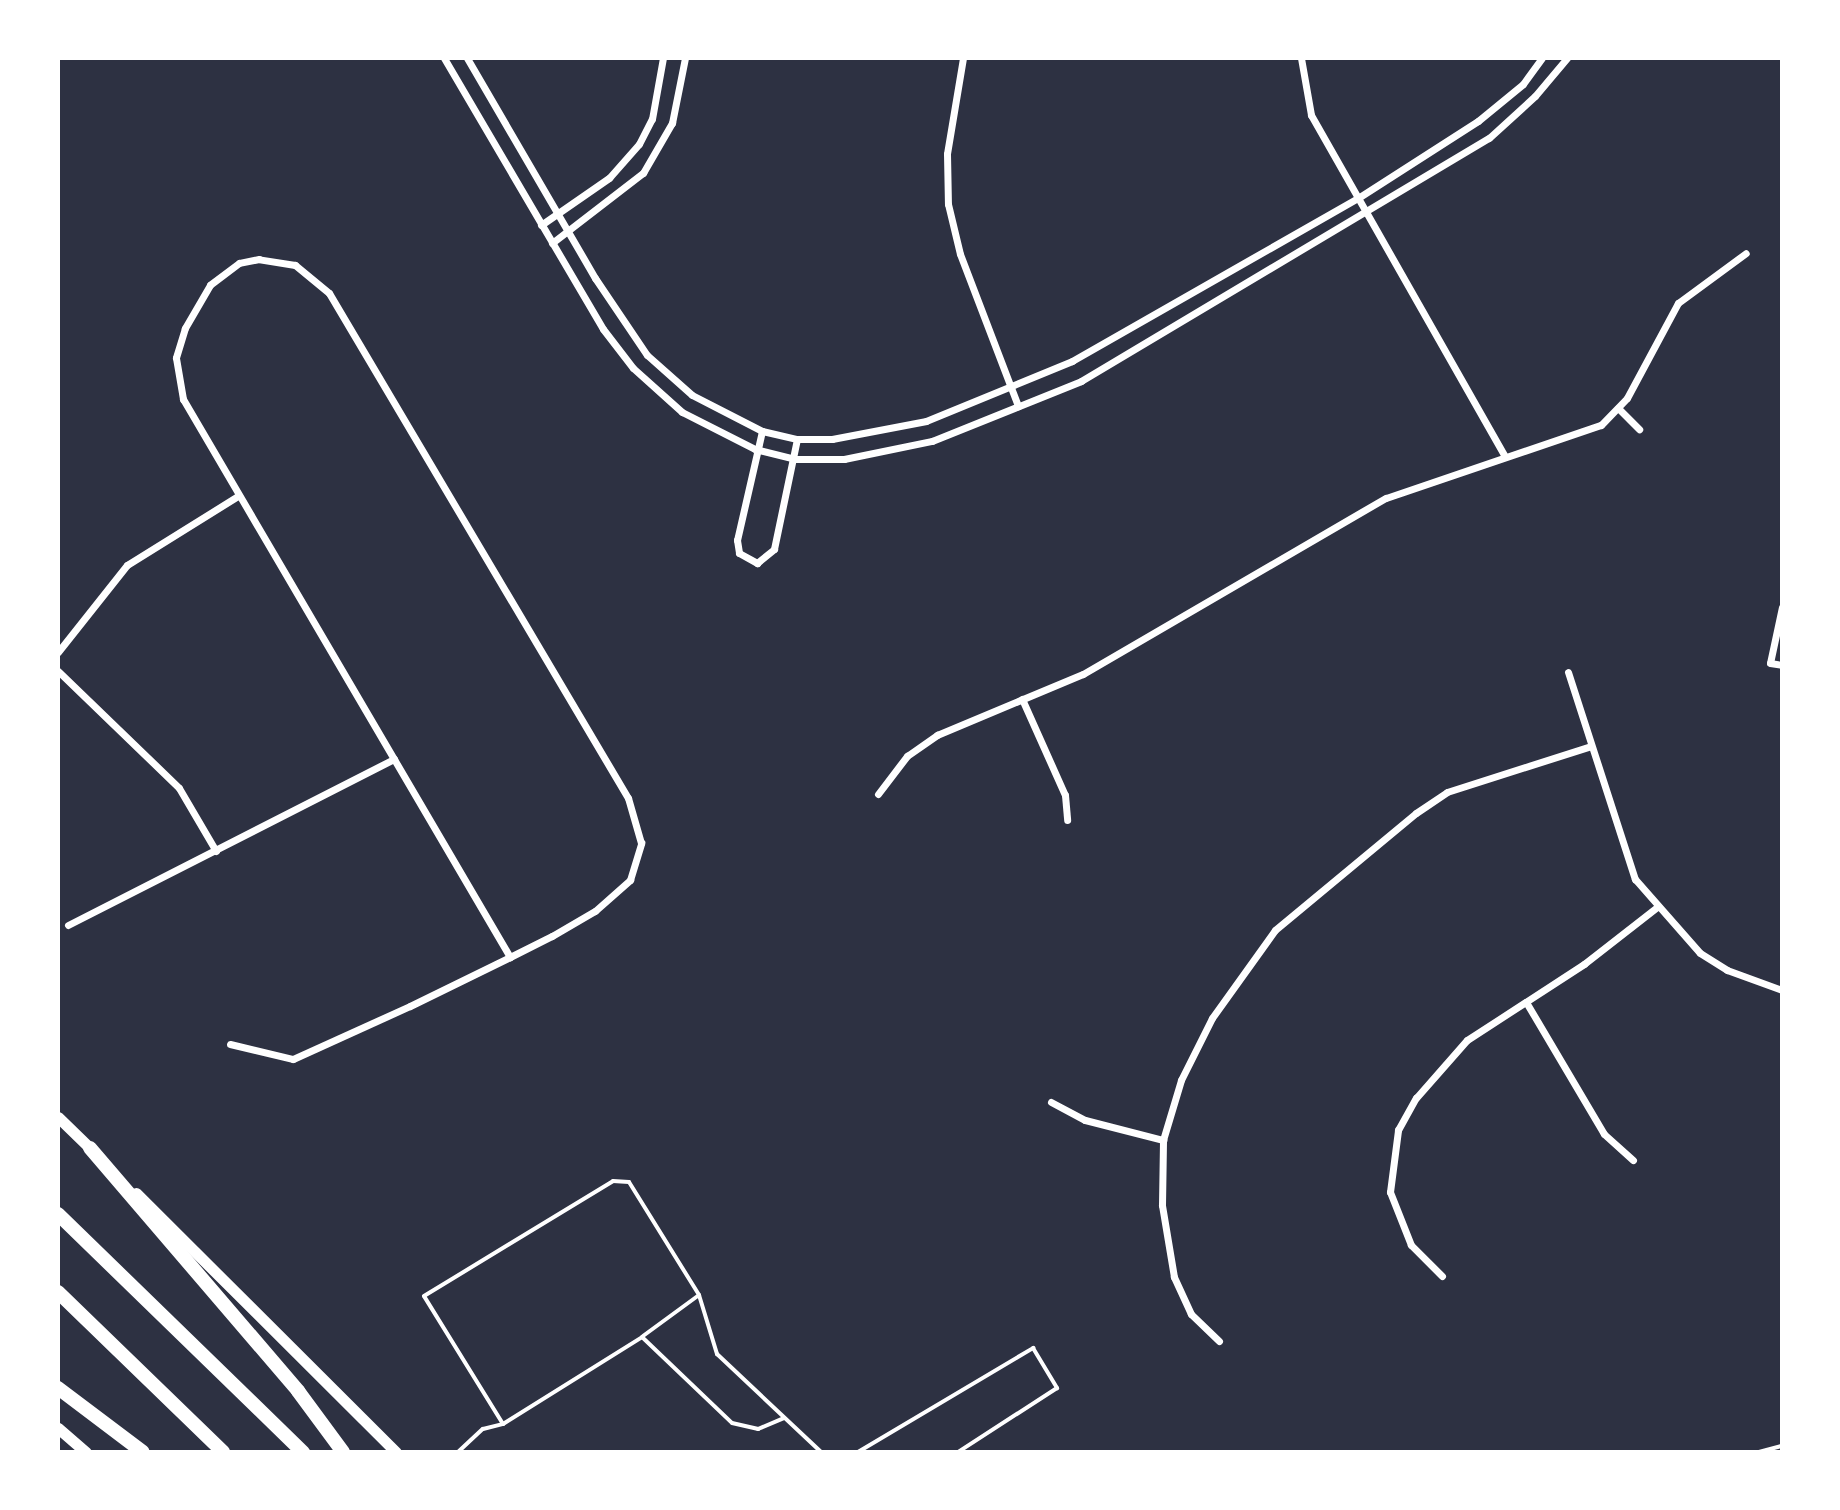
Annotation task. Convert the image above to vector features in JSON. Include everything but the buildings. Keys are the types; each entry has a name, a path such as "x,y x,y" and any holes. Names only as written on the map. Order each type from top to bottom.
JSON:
{"highway":[{"path":"90,1148 298,1391 343,1452"},
{"path":"58,1214 303,1452"},
{"path":"58,1292 223,1452"},
{"path":"58,1388 143,1452"}],"main road":[{"path":"58,1117 396,1452"},
{"path":"58,1428 86,1452"}],"street":[{"path":"444,58 603,329 633,368 682,412 755,449 795,459 902,451 1081,381 1367,215 1489,138 1535,96 1567,58"},
{"path":"467,58 558,213 647,355 692,395 762,431 797,439 870,435 926,421 1072,361 1358,198 1478,121 1523,84 1542,58"},
{"path":"541,225 609,178 639,144 652,119 663,58"},
{"path":"552,243 626,190 658,150 681,95 685,58"},
{"path":"963,58 947,154 948,204 960,254 1018,406"},
{"path":"1301,58 1311,115 1505,457"},
{"path":"878,794 907,756 937,735 1083,674 1386,498 1505,457 1573,438 1601,425 1618,408 1678,303 1746,253"},
{"path":"230,1044 275,1059 312,1055 510,957 595,911 630,880 641,843 638,820 329,293 312,274 276,259 239,263 210,285 185,328 176,358 183,399 510,957"},
{"path":"1618,408 1639,429"},
{"path":"762,431 755,449 737,540 739,553 757,563 774,549 797,439"},
{"path":"58,652 127,565 238,496"},
{"path":"1782,607 1770,663 1782,665"},
{"path":"58,671 179,788 216,851"},
{"path":"1568,672 1619,842 1656,908 1700,953 1727,970 1782,990"},
{"path":"1022,699 1065,795 1067,820"},
{"path":"1219,1341 1191,1314 1174,1277 1162,1205 1163,1140 1195,1048 1275,930 1447,792 1591,746"},
{"path":"68,925 394,759"},
{"path":"1442,1276 1411,1245 1397,1219 1390,1192 1398,1130 1416,1098 1467,1040 1526,1002 1656,908"},
{"path":"1526,1002 1604,1134 1633,1160"},
{"path":"1051,1102 1085,1120 1163,1140"}],"lane":[{"path":"503,1424 424,1296 431,1287 613,1181 629,1182 699,1295 717,1354 821,1452"},
{"path":"458,1452 483,1429 503,1424 642,1337 699,1295"},
{"path":"642,1337 732,1423 758,1429 784,1418"},
{"path":"858,1452 1033,1348 1057,1388 958,1452"},
{"path":"1759,1452 1782,1446"}]}
